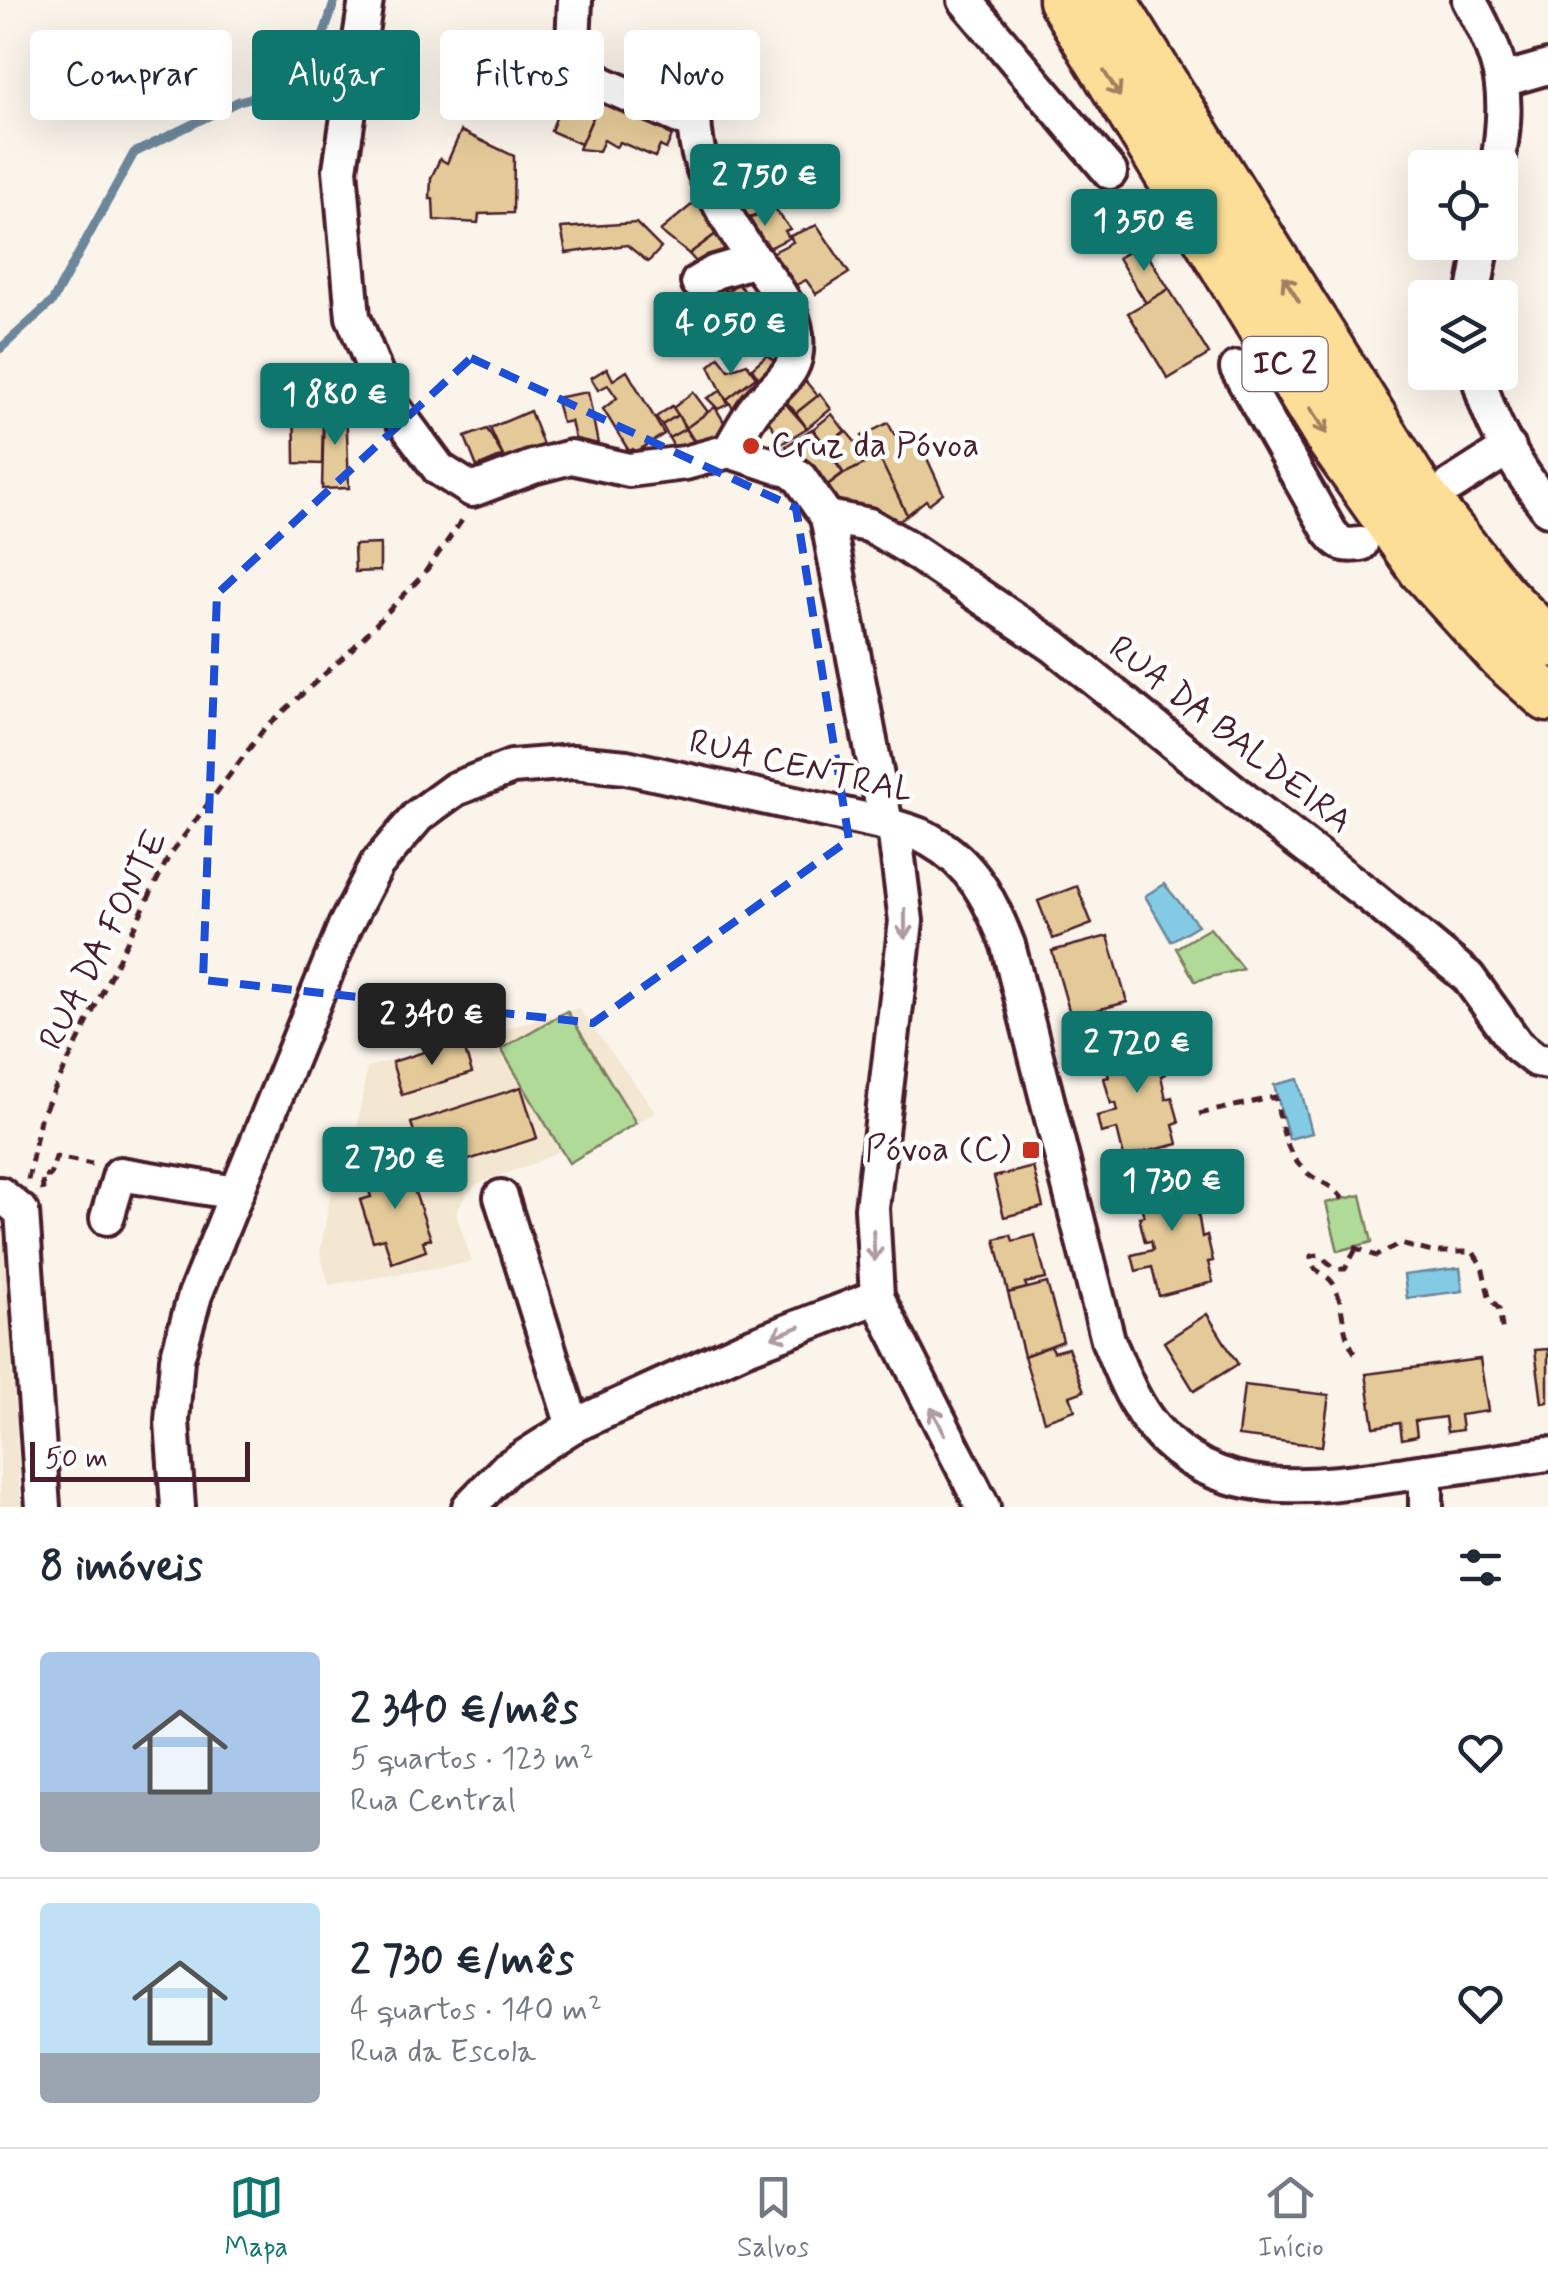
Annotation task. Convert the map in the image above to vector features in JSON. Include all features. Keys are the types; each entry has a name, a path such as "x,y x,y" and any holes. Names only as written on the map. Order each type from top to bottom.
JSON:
{"highway":[{"name":"IC 2","path":"1063,0 1328,435 1423,569 1503,656 1548,697"},
{"name":"IC 2","path":"1111,0 1418,491 1499,593 1548,643"}],"street":[{"path":"366,0 340,169 354,317 385,396 439,469 472,490 572,456 628,470 685,463 729,451 800,478 827,517 906,921 872,1208 877,1297 983,1507"},
{"path":"575,0 572,44 578,67 603,84 693,123"},
{"path":"965,0 1110,172"},
{"path":"1469,0 1493,48 1503,80 1505,119 1499,150"},
{"path":"1503,80 1548,67"},
{"path":"693,120 706,176 789,307 795,327 794,361 786,376 750,416 729,451"},
{"path":"698,282 715,272 756,260"},
{"path":"1237,368 1330,532 1347,546 1360,544"},
{"path":"1482,390 1509,448 1548,509"},
{"path":"750,416 791,472"},
{"path":"1450,486 1509,448"},
{"name":"RUA DA BALDEIRA","path":"827,517 869,525 1054,646 1468,977 1517,1045 1536,1060 1548,1062"},
{"name":"RUA CENTRAL","path":"178,1507 172,1421 176,1359 195,1295 346,926 378,864 418,816 455,789 512,768 573,762 626,767 890,825 928,838 958,858 981,884 1008,945 1108,1340 1130,1392 1154,1428 1186,1458 1234,1480 1288,1488 1548,1454"},
{"path":"107,1218 120,1174 236,1193"},
{"path":"500,1197 573,1426"},
{"path":"22,1203 42,1507"},
{"path":"469,1507 507,1468 573,1426 744,1348 877,1297"},
{"path":"1426,1471 1426,1507"}],"path":[{"name":"RUA DA FONTE","path":"22,1203 40,1119 169,856 264,729 352,649 423,575 462,521 472,490"},
{"path":"1199,1114 1275,1097 1288,1150 1308,1174 1330,1184 1343,1199"},
{"path":"22,1203 42,1176 50,1176 56,1157 94,1164"},
{"path":"1354,1353 1345,1340 1336,1288 1330,1278 1314,1269 1311,1256 1319,1255 1336,1269 1346,1269 1355,1248 1376,1256 1405,1244 1432,1252 1473,1252 1482,1266 1504,1332"}],"highlighted area":[{"path":"471,358 796,508 849,840 593,1023 203,980 217,594"}],"shaded area":[{"path":"578,1008 656,1112 569,1163 561,1150 477,1184 456,1213 472,1262 329,1285 320,1253 331,1191 355,1141 367,1067"},
{"path":"0,1234 5,1244 21,1507 0,1507"}],"green space":[{"path":"1210,928 1243,969 1195,981 1176,948"},
{"path":"567,1011 636,1123 569,1163 501,1049"},
{"path":"1361,1195 1372,1242 1338,1251 1326,1203"}],"water":[{"path":"1164,884 1198,925 1171,941 1145,896"},
{"path":"1298,1079 1312,1133 1289,1139 1274,1085"},
{"path":"1460,1268 1463,1291 1407,1298 1404,1275"}],"building":[{"path":"604,92 624,100 624,120 670,120 666,132 672,136 666,149 660,146 655,157 620,142 616,147 604,140 599,151 579,149 592,120 604,120"},
{"path":"555,120 592,120 581,144 551,131"},
{"path":"461,131 514,156 513,213 479,214 478,223 434,220 431,178 440,159 447,163"},
{"path":"753,181 761,195 733,206 725,188"},
{"path":"706,193 729,224 689,254 660,231"},
{"path":"767,194 774,207 738,222 732,209"},
{"path":"774,207 790,229 785,231 789,238 769,248 766,242 753,248 738,224"},
{"path":"636,223 661,248 648,262 627,245 566,253 561,228"},
{"path":"817,225 849,273 816,294 806,280 788,289 762,258 793,242 790,236"},
{"path":"727,226 738,257 703,270 689,254"},
{"path":"1141,244 1169,289 1146,303 1118,258"},
{"path":"713,279 727,292 707,312 723,326 697,352 683,337 694,327 682,316"},
{"path":"737,283 751,298 740,308 726,293"},
{"path":"1169,289 1209,354 1168,379 1128,313"},
{"path":"781,310 783,336 769,338 761,319"},
{"path":"767,355 784,369 766,390 752,368"},
{"path":"719,357 729,370 747,364 756,377 726,400 709,366"},
{"path":"607,368 613,380 627,371 664,434 636,452 629,451 603,409 617,398 608,385 598,390 591,378"},
{"path":"324,377 322,464 295,463 294,378"},
{"path":"756,377 765,390 736,413 727,399"},
{"path":"802,377 818,396 796,413 780,394"},
{"path":"721,391 728,404 718,409 707,398"},
{"path":"588,392 598,444 577,447 571,421 562,423 555,398"},
{"path":"693,392 708,412 686,428 673,408"},
{"path":"820,394 831,409 807,428 796,413"},
{"path":"778,395 807,428 778,446 773,439 777,433 766,418"},
{"path":"324,405 346,405 349,488 322,489"},
{"path":"672,406 678,415 662,425 656,417"},
{"path":"715,407 729,430 698,447 686,428"},
{"path":"530,411 545,450 507,465 490,428"},
{"path":"832,414 845,431 826,446 813,429"},
{"path":"678,415 685,429 669,438 662,425"},
{"path":"888,423 903,450 919,441 943,493 907,515 862,436"},
{"path":"487,429 503,456 477,467 465,437"},
{"path":"685,429 698,447 679,456 669,438"},
{"path":"812,429 843,473 822,489 786,446"},
{"path":"846,431 871,461 844,474 826,446"},
{"path":"879,457 907,515 891,527 849,513 825,488"},
{"path":"380,544 380,571 355,572 354,545"},
{"path":"1077,886 1092,924 1053,939 1038,901"},
{"path":"1108,936 1127,1002 1071,1017 1052,951"},
{"path":"1147,1032 1153,1053 1159,1051 1166,1099 1172,1097 1179,1122 1173,1124 1178,1144 1124,1157 1117,1129 1101,1133 1097,1116 1118,1111 1116,1103 1111,1104 1104,1078 1109,1077 1106,1068 1102,1069 1096,1045"},
{"path":"462,1040 472,1073 402,1095 392,1062"},
{"path":"521,1087 537,1138 428,1173 411,1123"},
{"path":"396,1160 400,1171 407,1169 431,1239 423,1241 426,1251 392,1263 384,1238 373,1241 360,1200 371,1197 363,1172"},
{"path":"1033,1167 1043,1207 1004,1217 994,1177"},
{"path":"1182,1170 1188,1191 1194,1189 1202,1237 1207,1235 1213,1282 1159,1296 1152,1267 1136,1271 1132,1255 1153,1250 1151,1241 1145,1242 1139,1217 1144,1216 1131,1183"},
{"path":"1011,1235 1013,1241 1035,1235 1046,1279 1025,1283 1027,1288 1008,1293 995,1239"},
{"path":"1047,1283 1063,1341 1024,1356 1008,1293"},
{"path":"1207,1314 1238,1364 1194,1391 1164,1342"},
{"path":"1051,1346 1053,1352 1068,1348 1084,1391 1070,1396 1075,1410 1044,1421 1024,1356"},
{"path":"1548,1349 1548,1402 1542,1403 1535,1350"},
{"path":"1480,1359 1488,1411 1460,1415 1462,1430 1447,1432 1445,1417 1415,1421 1417,1436 1402,1439 1400,1423 1374,1427 1366,1374"},
{"path":"1244,1385 1329,1395 1322,1446 1238,1436"}],"waterway":[{"path":"0,349 52,302 134,153 239,101 308,83 335,0"}],"place":[{"name":"Cruz da Póvoa","path":"751,446"},
{"name":"Póvoa (C)","path":"1031,1150"}]}
